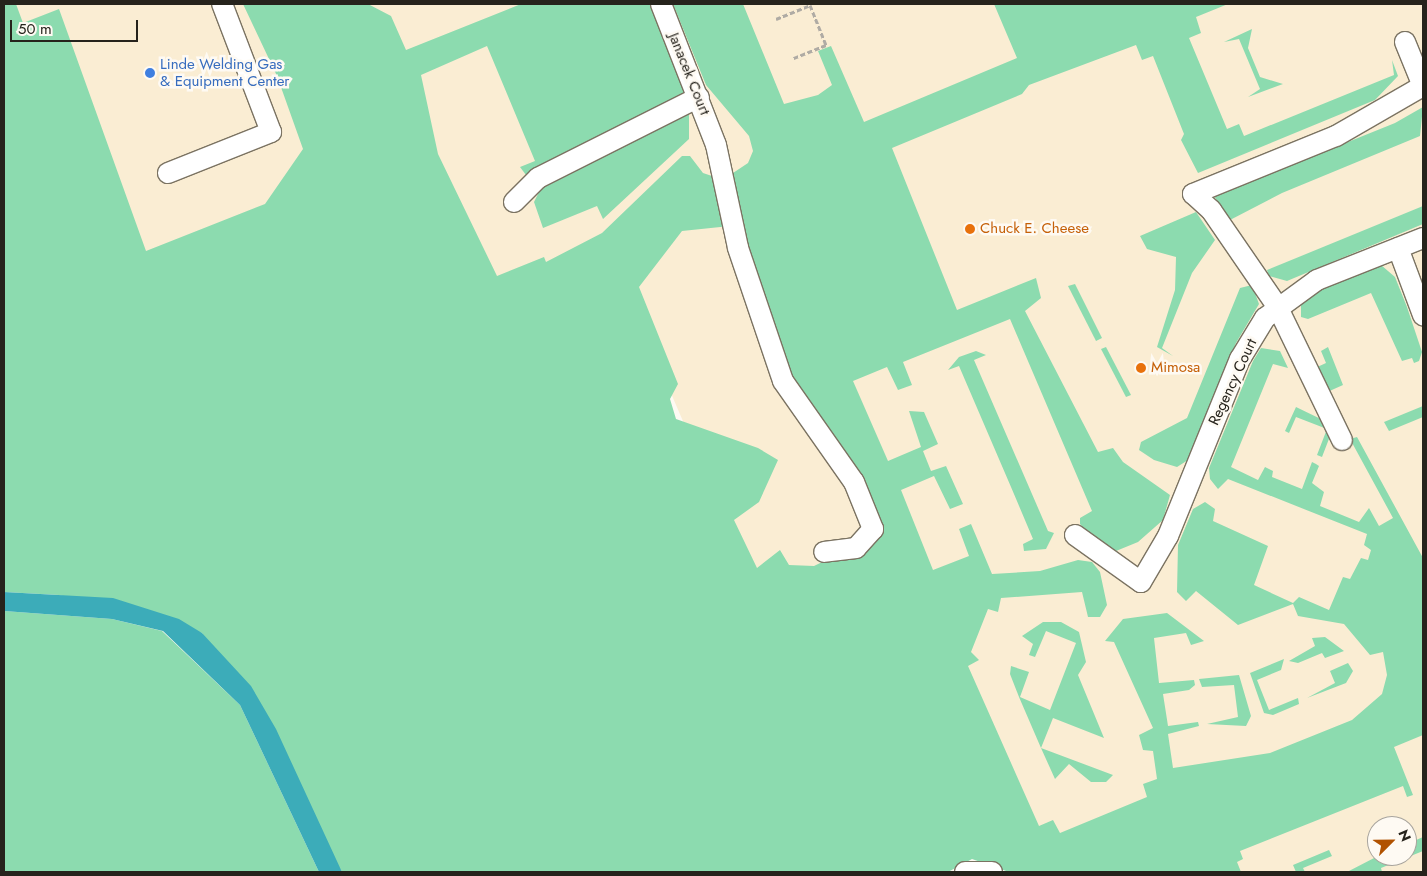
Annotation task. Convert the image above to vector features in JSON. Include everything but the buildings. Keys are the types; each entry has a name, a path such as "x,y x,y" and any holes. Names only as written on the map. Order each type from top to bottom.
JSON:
{"street":[{"path":"168,173 271,132 222,4"},
{"name":"Janacek Court","path":"661,4 699,97 716,145 738,248 783,381 854,482 873,529 856,548 824,552"},
{"path":"1342,440 1277,306 1211,210 1193,194 1336,136 1423,86 1405,42"},
{"path":"514,202 538,178 699,97"},
{"name":"Regency Court","path":"1075,535 1141,582 1168,536 1240,360 1277,306 1317,280 1423,238"},
{"path":"1398,248 1423,315"},
{"path":"965,872 992,872"}],"path":[{"path":"776,19 810,5 826,44 793,58"}],"shaded area":[{"path":"4,4 1423,4 1423,872 1177,872 1034,853 808,712 618,270 86,306"}],"green space":[{"path":"4,4 16,4 23,23 59,9 146,251 265,204 303,149 277,76 243,4 368,4 391,16 406,50 521,4 650,4 687,94 526,175 520,167 535,161 487,46 421,75 438,154 497,276 544,257 546,262 602,233 682,156 690,156 703,173 718,178 730,226 682,231 639,287 678,384 670,399 676,419 758,448 778,460 759,502 734,520 757,568 780,550 789,565 814,566 882,533 797,389 749,264 730,175 748,163 753,151 749,136 706,85 673,4 743,4 784,104 818,95 832,85 818,51 831,46 864,122 1017,58 994,4 1228,4 1196,17 1201,33 1189,38 1227,129 1239,124 1244,136 1394,75 1392,60 1398,76 1375,100 1198,173 1181,140 1184,134 1153,56 1142,60 1136,45 1029,85 1022,94 892,148 957,310 1036,278 1041,298 1025,311 1098,452 1113,448 1123,462 1170,495 1163,520 1138,542 1116,551 1091,537 1080,524 1080,518 1092,511 1010,319 903,362 912,385 898,390 887,367 853,381 888,461 921,447 909,411 924,412 938,444 923,451 931,471 946,466 963,504 950,509 934,476 901,490 933,570 969,556 959,529 971,524 992,574 1040,571 1078,560 1092,562 1100,572 1107,605 1100,617 1088,617 1082,592 1001,598 998,612 988,609 971,652 979,660 968,666 1039,826 1053,820 1060,833 1147,797 1143,784 1157,779 1153,751 1143,750 1139,735 1153,728 1114,642 1105,641 1123,619 1167,613 1204,641 1191,645 1186,633 1154,638 1159,683 1194,680 1195,685 1189,690 1163,694 1168,726 1198,722 1199,726 1168,734 1173,768 1270,753 1352,720 1382,694 1387,675 1383,652 1370,655 1344,624 1298,616 1293,604 1238,625 1196,591 1186,601 1177,592 1178,545 1193,509 1205,502 1215,509 1213,521 1268,546 1254,585 1293,603 1299,597 1329,610 1343,577 1350,579 1361,558 1368,560 1371,550 1364,545 1367,534 1228,479 1218,489 1210,479 1209,468 1253,361 1261,348 1280,351 1288,368 1273,364 1231,467 1258,480 1265,467 1273,471 1272,477 1302,489 1312,462 1319,466 1312,483 1324,492 1320,506 1359,522 1369,508 1379,526 1393,518 1350,439 1357,437 1423,558 1423,735 1394,747 1413,795 1407,797 1403,786 1240,851 1243,859 1237,862 1241,872 1009,872 972,859 948,872 342,872 202,633 59,595 4,592"},
{"path":"1252,29 1248,48 1260,77 1283,84 1248,97 1260,89 1239,39 1224,42"},
{"path":"1423,107 1420,136 1282,193 1230,220 1214,196 1395,123"},
{"path":"689,113 689,139 603,219 597,206 543,228 534,202 543,184"},
{"path":"1423,206 1423,224 1287,281 1269,276 1267,270"},
{"path":"1196,212 1215,240 1192,273 1162,348 1173,356 1157,347 1175,290 1176,257 1147,249 1140,236"},
{"path":"1381,265 1395,277 1407,307 1422,352 1419,361 1414,363 1412,358 1402,361 1371,293 1308,319 1301,317 1301,303 1313,293"},
{"path":"1075,284 1102,338 1096,341 1068,286"},
{"path":"1252,285 1259,304 1236,343 1188,460 1177,467 1154,460 1139,450 1141,442 1187,418 1240,288"},
{"path":"1106,347 1131,395 1126,397 1101,349"},
{"path":"1328,347 1343,385 1325,393 1313,369 1326,363 1321,351"},
{"path":"976,351 986,355 974,360 1048,531 1054,533 1046,549 1024,551 1023,544 1033,539 959,366 948,370 959,357"},
{"path":"1423,406 1423,417 1389,431 1384,422"},
{"path":"1296,407 1329,423 1332,431 1322,457 1317,455 1327,429 1296,417 1289,433 1285,431"},
{"path":"4,611 112,619 162,631 240,705 319,872 4,872"},
{"path":"1043,622 1061,622 1079,632 1086,662 1078,675 1104,738 1053,718 1041,748 1010,674 1011,666 1029,672 1020,697 1050,710 1076,643 1046,631 1035,657 1029,655 1033,644 1022,636"},
{"path":"1325,637 1344,651 1325,658 1322,653 1298,663 1289,661 1315,646 1312,638"},
{"path":"1284,659 1281,670 1257,680 1269,710 1298,698 1299,704 1273,715 1264,713 1250,673"},
{"path":"1348,663 1353,671 1346,683 1307,698 1335,683 1330,671"},
{"path":"1239,675 1251,716 1246,726 1207,724 1238,717 1234,685 1202,687 1199,679"},
{"path":"1041,748 1113,775 1106,782 1091,782 1069,764 1055,779"},
{"path":"1423,837 1423,851 1417,853 1417,840"},
{"path":"1329,850 1332,856 1303,868 1305,872 1296,872 1293,865"},
{"path":"1367,862 1367,866 1386,866 1381,868 1382,872 1347,872"}],"water":[{"path":"4,592 113,598 179,619 202,633 251,686 276,729 342,872 319,872 240,705 163,631 112,619 4,611"}],"place":[{"name":"Linde Welding Gas & Equipment Center","path":"150,73"},
{"name":"Chuck E. Cheese","path":"970,229"},
{"name":"Mimosa","path":"1141,368"}]}
